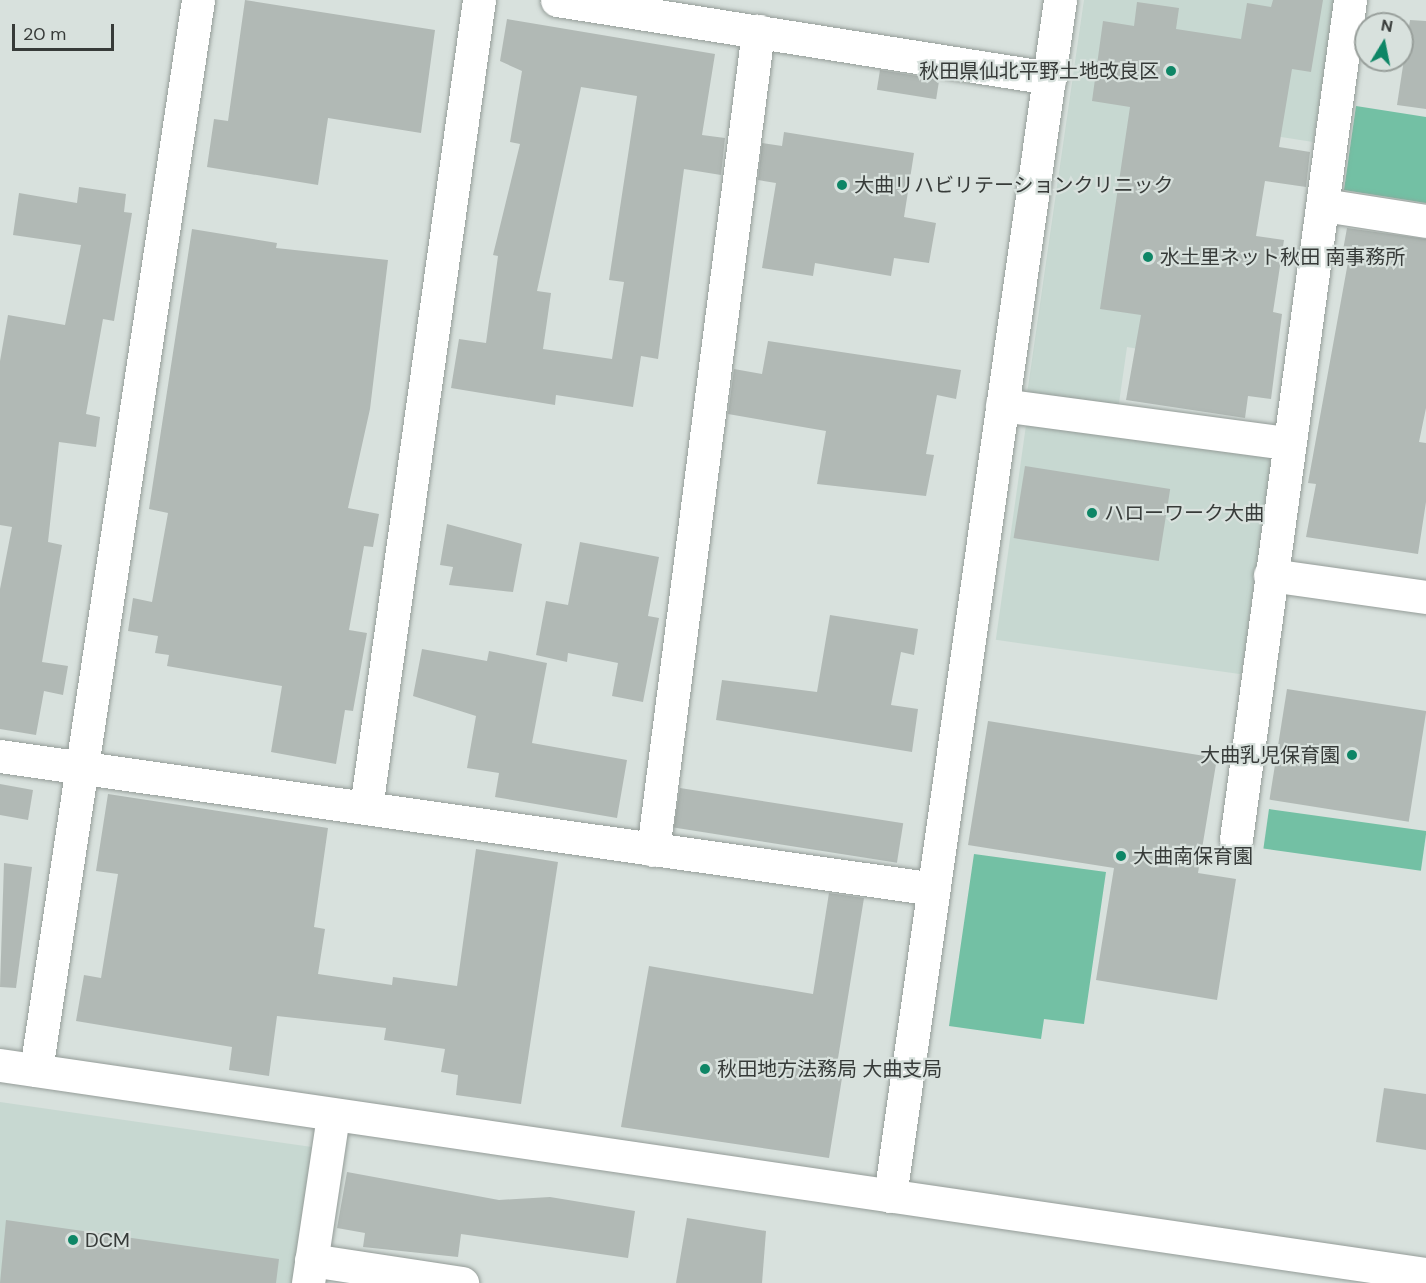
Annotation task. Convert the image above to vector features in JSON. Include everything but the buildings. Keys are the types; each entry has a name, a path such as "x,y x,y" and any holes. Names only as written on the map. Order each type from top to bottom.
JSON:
{"street":[{"path":"36,1070 84,767 198,0"},
{"path":"366,808 479,0"},
{"path":"557,0 1050,78"},
{"path":"890,1196 1060,0"},
{"path":"1236,839 1287,443 1324,205 1350,0"},
{"path":"653,850 758,31"},
{"path":"1324,205 1426,221"},
{"path":"1002,405 1287,443"},
{"path":"1270,574 1426,597"},
{"path":"0,756 934,889"},
{"path":"0,1065 1426,1274"},
{"path":"333,1115 310,1272 462,1283"}],"shaded area":[{"path":"1084,0 1336,0 1313,142 1216,127 1180,356 1127,347 1118,410 1027,394"},
{"path":"1027,418 1273,453 1241,674 996,640"},
{"path":"0,1102 312,1147 292,1283 0,1283"}],"green space":[{"path":"1356,106 1426,117 1426,203 1344,190"},
{"path":"1269,809 1426,831 1421,871 1263,849"},
{"path":"974,854 1106,872 1084,1024 1044,1019 1041,1039 949,1026"}],"place":[{"name":"秋田県仙北平野土地改良区","path":"1171,71"},
{"name":"大曲リハビリテーションクリニック","path":"842,185"},
{"name":"水土里ネット秋田 南事務所","path":"1148,257"},
{"name":"ハローワーク大曲","path":"1092,513"},
{"name":"大曲乳児保育園","path":"1352,755"},
{"name":"大曲南保育園","path":"1121,856"},
{"name":"秋田地方法務局 大曲支局","path":"705,1069"},
{"name":"DCM","path":"73,1240"}]}
